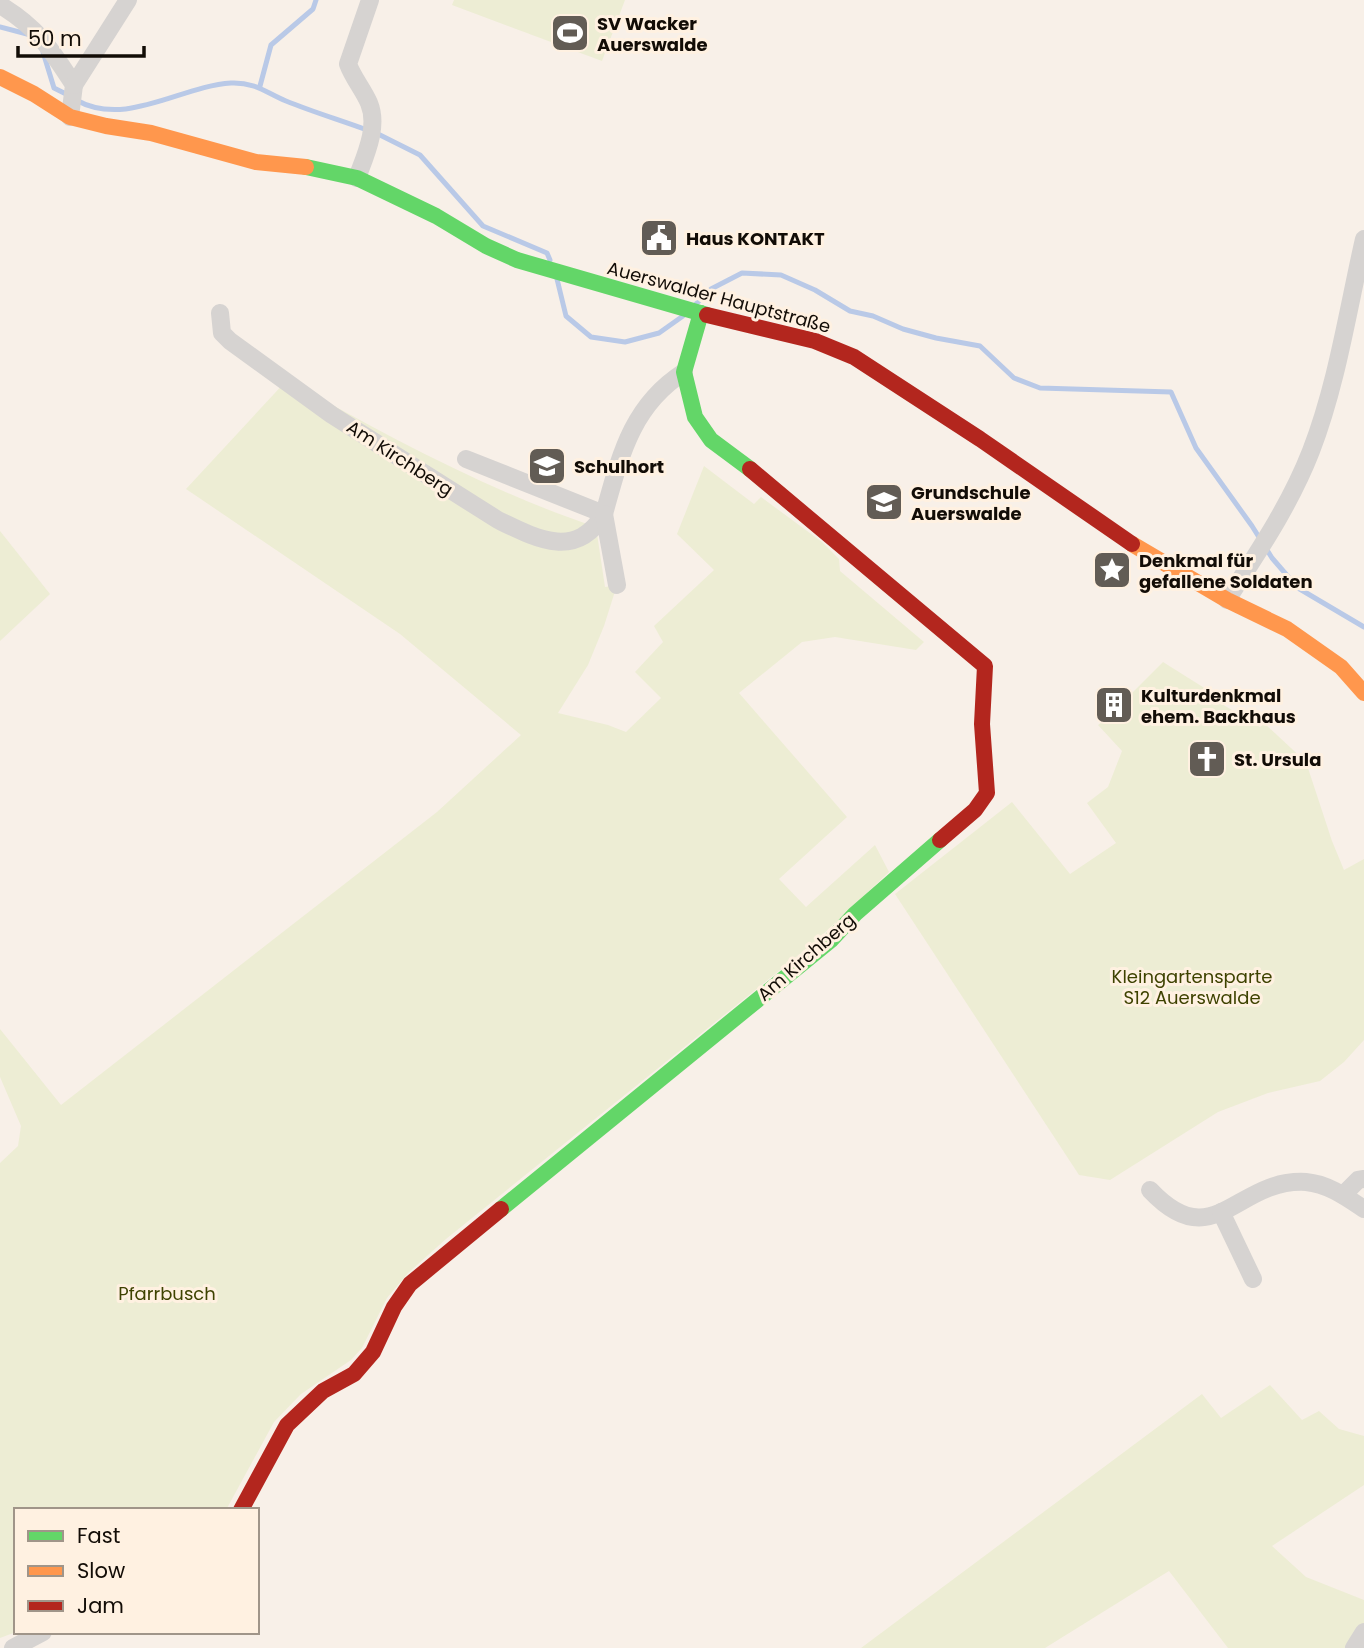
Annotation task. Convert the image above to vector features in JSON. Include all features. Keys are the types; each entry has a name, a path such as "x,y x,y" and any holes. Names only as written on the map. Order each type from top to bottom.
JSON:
{"street":[{"path":"72,99 128,0"},
{"path":"357,178 371,129 370,105 348,64 349,54 370,0"},
{"path":"0,5 26,22 41,36 72,99"},
{"name":"Auerswalder Hauptstraße","path":"0,78 34,94 72,99 106,126 150,133 256,163 310,167 357,178 517,261 700,313 815,341 854,357 972,433 1146,554 1227,600 1287,629 1341,667 1364,693"},
{"path":"1227,600 1284,511 1319,429 1364,239"},
{"name":"Am Kirchberg","path":"220,313 222,333 230,341 344,422 498,520 519,530 566,543 585,537 596,527 604,514 624,444 646,407 665,384 684,372"},
{"name":"Am Kirchberg","path":"242,1508 287,1425 323,1391 354,1374 373,1352 394,1307 410,1284 831,940 855,914 975,810 987,793 982,724 985,666 769,484 711,440 695,417 684,372 700,313"},
{"name":"Am Kirchberg","path":"466,459 604,514"},
{"name":"Am Kirchberg","path":"604,514 617,585"},
{"path":"1343,1195 1358,1180 1364,1179"},
{"path":"1150,1190 1166,1207 1180,1215 1203,1219 1262,1190 1287,1183 1307,1182 1325,1186 1364,1209"},
{"path":"1221,1212 1253,1279"},
{"path":"1354,1648 1364,1632"},
{"path":"13,1648 39,1634"}],"green space":[{"name":"SV Wacker Auerswalde","path":"454,0 625,0 602,61 452,5"},
{"name":"Pfarrbusch","path":"287,380 477,479 516,497 596,527 605,587 617,585 588,665 558,713 626,732 661,698 635,672 663,642 654,626 714,570 677,534 704,466 754,504 761,497 822,542 839,559 840,571 924,642 916,650 835,637 802,642 739,693 847,817 779,879 806,907 875,845 889,872 816,941 446,1239 408,1273 387,1298 362,1348 351,1360 301,1394 274,1422 227,1508 14,1508 14,1633 0,1638 0,1163 18,1146 21,1126 0,1077 0,1029 61,1105 437,812 521,735 400,634 186,489"},
{"path":"0,531 50,594 0,641"},
{"name":"Kleingartensparte S12 Auerswalde","path":"1163,662 1214,694 1212,698 1260,727 1264,723 1306,762 1344,870 1364,859 1364,1040 1344,1062 1320,1081 1268,1093 1218,1112 1110,1180 1079,1175 895,894 1012,802 1070,874 1116,843 1087,803 1108,787 1122,751 1098,725 1124,706 1122,703"},
{"path":"1270,1385 1302,1420 1319,1411 1339,1429 1364,1436 1364,1485 1272,1546 1306,1577 1364,1600 1364,1623 1345,1648 1228,1648 1169,1571 1045,1648 861,1648 1202,1394 1221,1418"}],"waterway":[{"path":"260,86 271,45 313,9 316,0"},
{"path":"0,27 27,34"},
{"path":"43,52 54,88 68,95"},
{"path":"76,100 114,110 134,108 212,86 240,83 367,130"},
{"path":"376,133 420,155 483,226 547,253 550,260"},
{"path":"695,305 711,289 742,273 781,275 815,290 850,311 873,316 903,329 936,338 980,346 1014,378 1040,388 1171,392 1196,448 1272,558 1298,588 1364,627"},
{"path":"557,279 566,316 591,337 625,342 659,333 683,316"}],"traffic: fast":[{"path":"306,167 357,178 436,216 486,246 517,260 707,315"},
{"path":"701,313 684,372 695,417 711,440 750,469"},
{"path":"501,1209 831,940 855,914 940,840"}],"traffic: slow":[{"path":"0,77 34,94 70,117 151,133 256,162 306,167"},
{"path":"1132,544 1227,600 1287,629 1341,667 1364,693"}],"traffic: jam":[{"path":"707,315 815,341 854,357 980,439 1132,544"},
{"path":"750,469 985,666 982,724 987,793 975,810 940,840"},
{"path":"242,1508 287,1425 323,1391 354,1374 373,1352 394,1307 410,1284 501,1209"}],"place":[{"name":"SV Wacker Auerswalde","path":"570,33"},
{"name":"Haus KONTAKT","path":"659,238"},
{"name":"Schulhort","path":"547,466"},
{"name":"Grundschule Auerswalde","path":"884,502"},
{"name":"Denkmal für gefallene Soldaten","path":"1112,570"},
{"name":"Kulturdenkmal ehem. Backhaus","path":"1114,705"},
{"name":"St. Ursula","path":"1207,759"}]}
